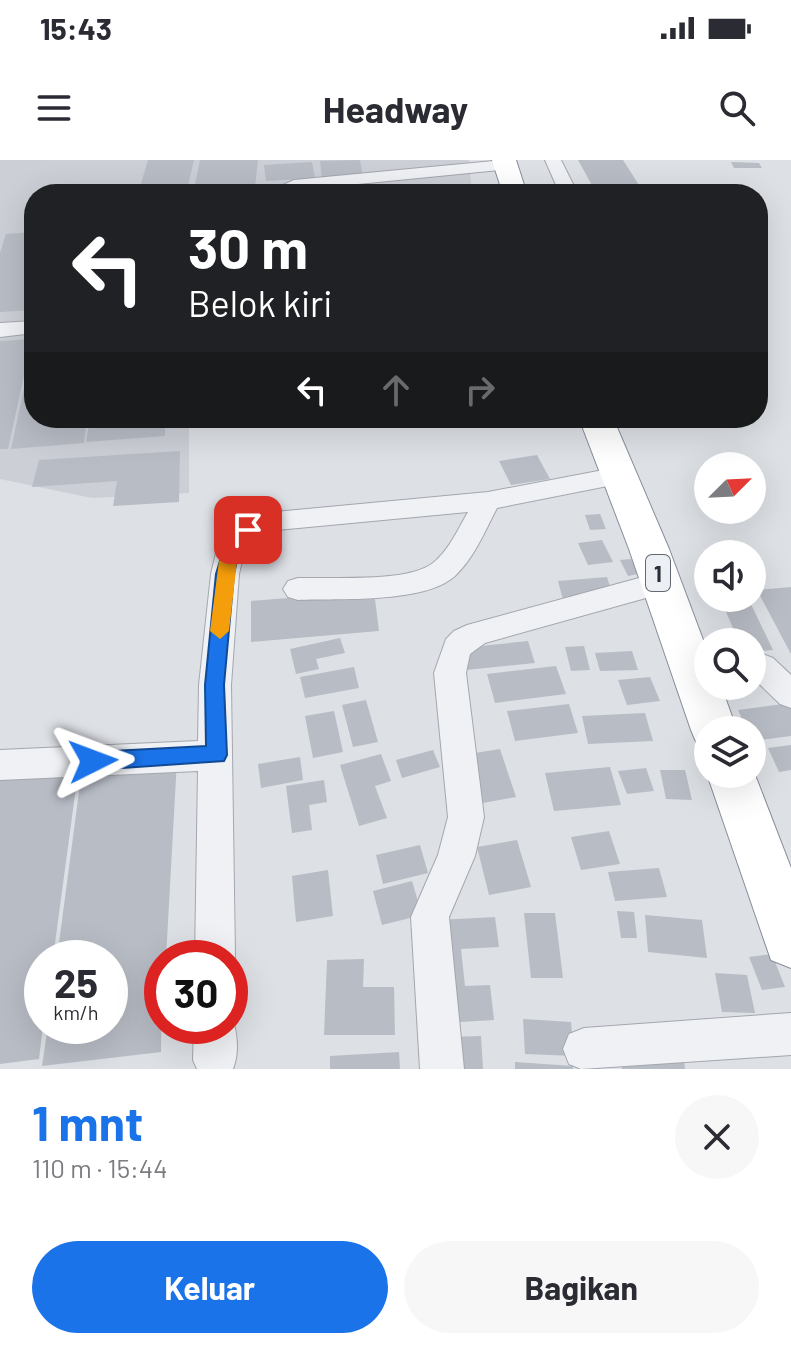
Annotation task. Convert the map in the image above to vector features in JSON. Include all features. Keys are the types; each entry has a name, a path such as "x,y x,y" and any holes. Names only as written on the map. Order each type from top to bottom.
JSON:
{"highway":[{"path":"505,163 512,184"},
{"name":"1","path":"600,428 661,583 694,646"},
{"path":"736,788 787,922"}],"street":[{"path":"553,160 564,184"},
{"path":"300,184 398,168 505,163"},
{"path":"0,330 24,328"},
{"path":"215,940 215,685 225,574 231,549 248,530 275,521 488,501 619,476"},
{"path":"298,589 419,582 441,573 461,547 488,501"},
{"path":"442,1069 430,917 456,856 466,817 450,673 454,651 462,638 661,583"},
{"path":"766,671 791,695"},
{"path":"0,765 217,755"},
{"path":"584,1049 791,1034"}],"shaded area":[{"path":"0,160 469,160 471,184 24,184 24,428 189,428 189,493 92,498 0,479"}],"building":[{"path":"148,160 194,160 188,184 141,184"},
{"path":"200,160 258,160 255,184 195,184"},
{"path":"360,160 363,177 322,179 320,161"},
{"path":"578,160 623,160 638,184 591,184"},
{"path":"312,162 315,178 266,181 264,165"},
{"path":"731,162 759,163 762,168 734,168"},
{"path":"24,233 24,311 0,312 0,253 6,234"},
{"path":"24,340 24,376 8,449 0,449 0,341"},
{"path":"24,388 24,428 86,428 84,443 11,449"},
{"path":"88,428 165,428 165,436 86,442"},
{"path":"180,451 179,502 113,506 117,481 32,487 39,460"},
{"path":"537,455 550,479 511,485 499,461"},
{"path":"600,514 606,529 590,530 585,515"},
{"path":"602,540 613,562 588,565 578,543"},
{"path":"631,559 638,574 628,576 620,560"},
{"path":"607,577 613,596 563,600 558,581"},
{"path":"791,587 791,654 766,607 766,589"},
{"path":"374,591 379,631 251,642 251,601"},
{"path":"726,612 755,612 762,628 733,628"},
{"path":"766,635 773,650 766,651"},
{"path":"340,638 345,653 316,659 319,669 296,674 290,649"},
{"path":"528,641 535,663 466,670 461,648"},
{"path":"584,646 590,670 571,671 565,647"},
{"path":"632,651 638,670 600,671 595,653"},
{"path":"556,666 566,694 495,703 487,674"},
{"path":"354,667 359,688 305,698 300,677"},
{"path":"650,677 660,701 627,705 618,680"},
{"path":"366,700 378,742 353,747 342,705"},
{"path":"791,703 791,736 766,739 766,716 741,716 738,710"},
{"path":"569,704 578,733 515,741 507,711"},
{"path":"334,711 343,752 313,758 305,716"},
{"path":"645,713 653,741 588,744 582,716"},
{"path":"791,745 791,770 779,772 768,748"},
{"path":"500,749 516,797 483,803 469,754"},
{"path":"433,750 440,767 402,778 396,760"},
{"path":"381,754 391,781 375,786 387,818 359,826 340,765"},
{"path":"300,757 303,780 261,788 258,764"},
{"path":"177,760 167,940 144,940 144,1044 161,1044 161,1052 42,1066 45,1044 128,1044 128,940 59,940 82,769"},
{"path":"79,765 55,940 24,940 24,1044 41,1044 39,1059 0,1064 0,772"},
{"path":"610,767 621,805 554,811 545,773"},
{"path":"646,768 654,791 627,794 618,771"},
{"path":"660,770 685,770 692,800 666,799"},
{"path":"324,780 327,802 309,805 312,830 292,833 286,786"},
{"path":"609,831 620,864 581,870 571,837"},
{"path":"517,840 531,887 489,895 477,847"},
{"path":"420,845 428,873 383,884 376,855"},
{"path":"659,868 667,897 615,901 608,872"},
{"path":"328,870 333,916 296,922 292,876"},
{"path":"412,881 422,915 382,925 373,891"},
{"path":"617,911 634,912 637,938 621,938"},
{"path":"524,913 555,913 563,978 531,978"},
{"path":"645,915 702,920 707,958 648,952"},
{"path":"495,917 499,947 461,949 465,986 490,985 494,1020 443,1023 438,920"},
{"path":"772,954 785,987 762,990 749,957"},
{"path":"364,959 363,987 394,987 395,1035 324,1035 327,960"},
{"path":"715,973 747,975 755,1013 722,1012"},
{"path":"523,1019 571,1022 574,1056 525,1054"},
{"path":"481,1036 483,1069 448,1069 446,1037"},
{"path":"399,1052 400,1069 330,1069 330,1056"},
{"path":"621,1053 684,1061 685,1069 622,1069"},
{"path":"515,1062 573,1066 573,1069 515,1069"}],"slow traffic":[{"path":"220,631 228,561"}],"route":[{"path":"93,761 217,755 215,685 225,574 231,549 248,530"}]}
